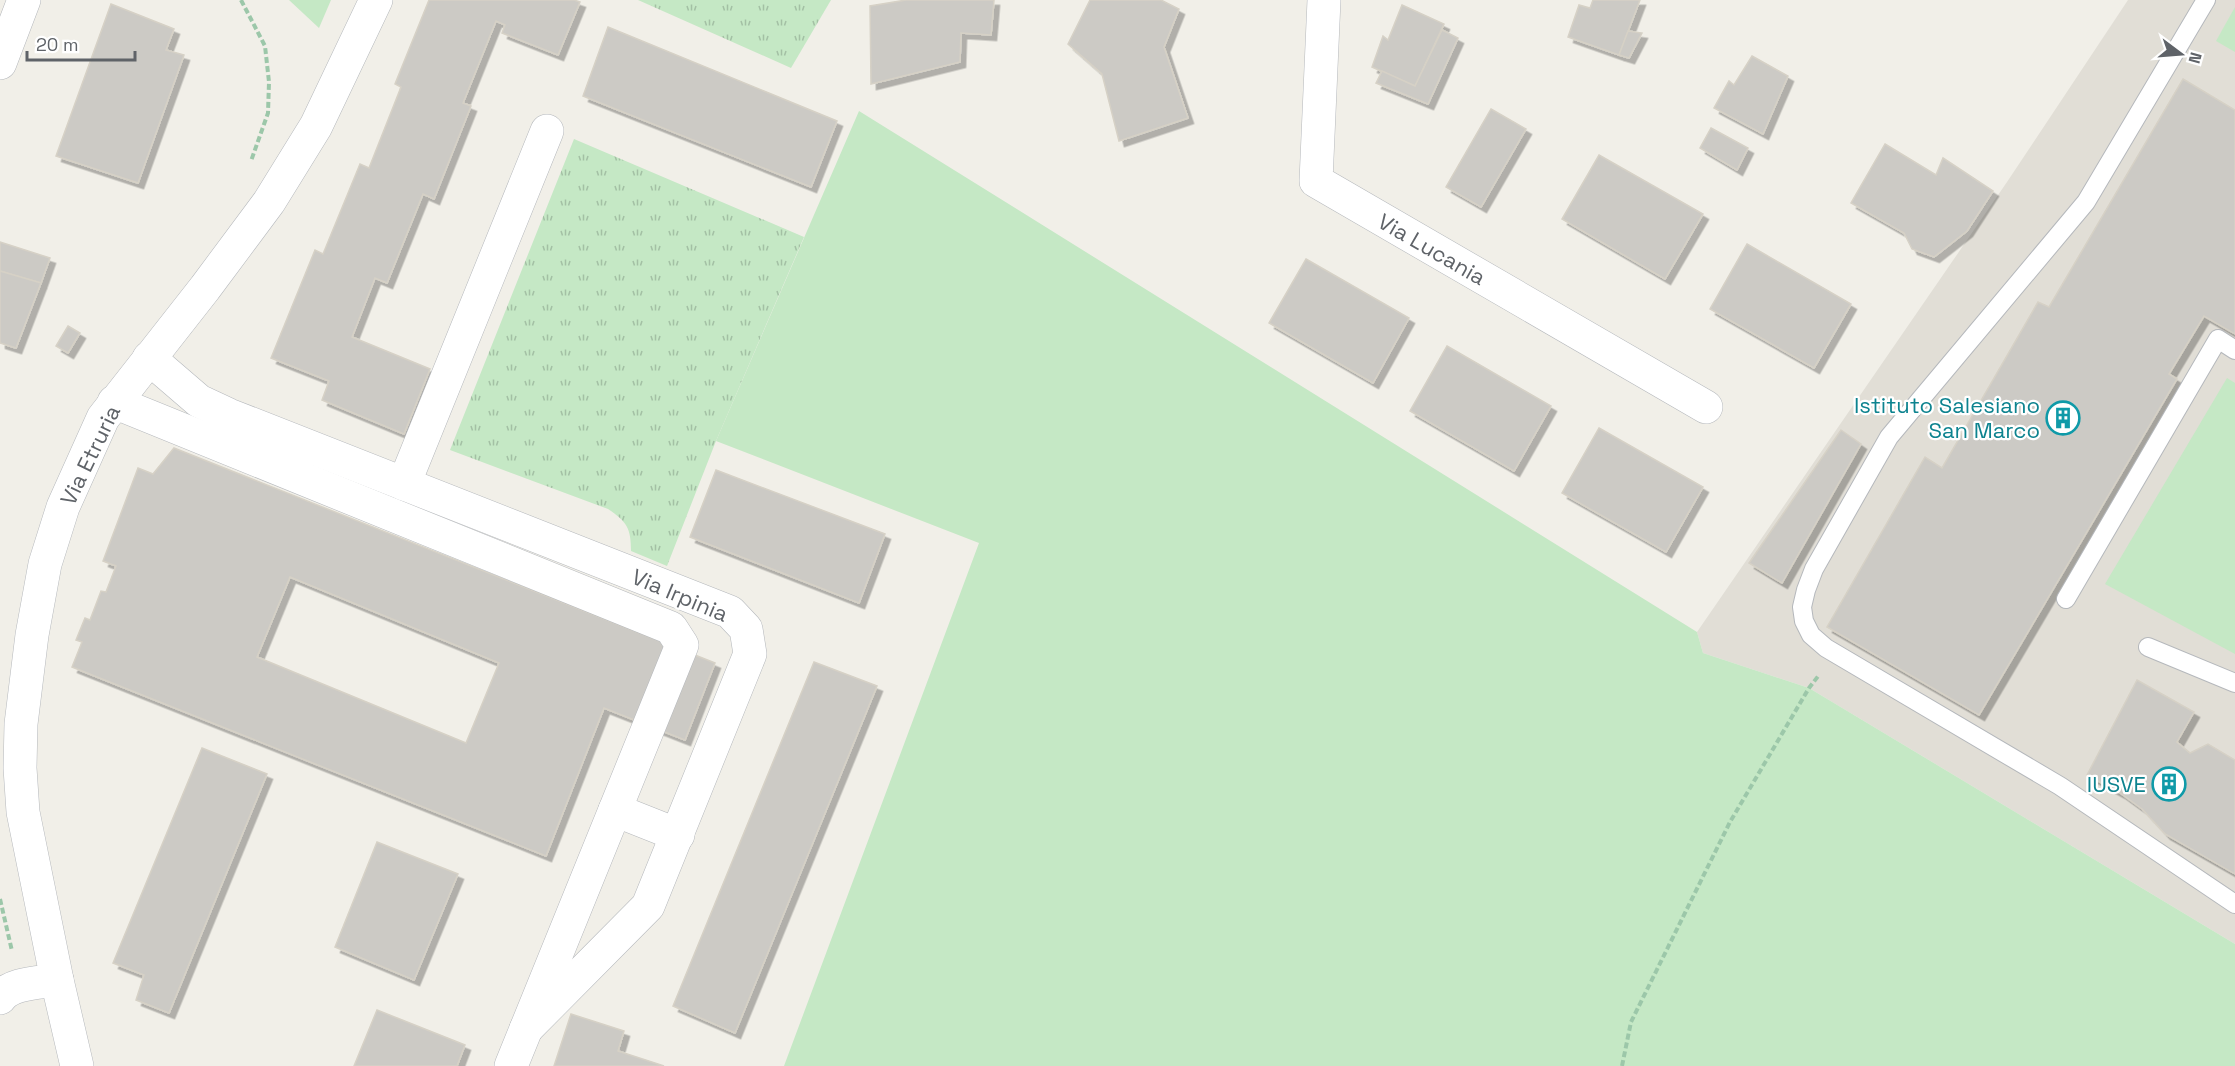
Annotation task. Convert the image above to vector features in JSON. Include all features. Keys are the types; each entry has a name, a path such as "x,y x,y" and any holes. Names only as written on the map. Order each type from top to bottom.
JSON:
{"street":[{"path":"0,63 24,0"},
{"name":"Via Etruria","path":"77,1066 23,812 20,768 21,724 32,635 45,564 63,507 103,418 248,232 291,168 316,126 376,0"},
{"name":"Via Lucania","path":"1324,0 1316,182 1706,407"},
{"path":"404,484 547,131"},
{"name":"Via Irpinia","path":"149,358 199,401 228,416 730,612 746,629 750,654 648,906 526,1029 511,1066"},
{"path":"114,402 671,628 682,645 526,1029"},
{"path":"463,544 475,514"},
{"path":"615,810 678,835"},
{"path":"0,998 4,992 20,986 57,980"}],"lane":[{"path":"2206,0 2086,202 1889,437 1814,569 1802,606 1806,629 1826,648 2060,786 2235,904"},
{"path":"2066,598 2218,339 2235,350"},
{"path":"2148,648 2235,683"}],"path":[{"path":"1622,1066 1631,1022 1641,1001 1730,822 1809,688"},
{"path":"0,899 11,950"}],"shaded area":[{"path":"2128,0 2235,0 2235,944 1809,688 1703,653 1697,632 2007,182"}],"green space":[{"path":"289,0 331,0 319,28"},
{"path":"638,0 831,0 791,68"},
{"path":"2235,7 2235,52 2216,41"},
{"path":"859,111 1697,632 1703,653 1809,688 2235,944 2235,1066 784,1066 979,543 716,441"},
{"path":"574,139 804,237 716,441 667,566 631,551 627,526 608,509 450,450"},
{"path":"2227,378 2235,383 2235,654 2105,584"}],"building":[{"path":"429,0 574,0 580,2 558,55 502,33 505,25 496,21 463,103 471,106 434,199 423,194 387,283 375,278 352,337 430,369 404,434 322,400 329,381 271,358 315,250 323,254 360,164 369,168 401,87 395,84"},
{"path":"906,0 994,0 991,35 961,33 960,62 871,84 870,6"},
{"path":"1090,0 1161,0 1179,9 1164,47 1188,118 1119,141 1102,74 1068,44"},
{"path":"1593,0 1640,0 1619,55 1568,37 1579,5 1590,8"},
{"path":"111,4 174,29 166,50 184,55 138,183 56,156"},
{"path":"1402,5 1444,24 1415,86 1372,67 1383,36 1388,40"},
{"path":"608,27 837,121 811,187 583,96"},
{"path":"1442,30 1458,38 1428,104 1376,83 1382,71 1415,86"},
{"path":"1628,31 1642,33 1629,58 1619,55"},
{"path":"1752,56 1788,76 1763,134 1714,108 1729,81 1734,85"},
{"name":"Istituto Salesiano San Marco","path":"2183,79 2235,110 2235,334 2204,316 2169,374 2177,379 1979,715 1827,627 1925,457 1942,468 2038,302 2049,307"},
{"path":"1491,109 1526,129 1481,207 1446,187"},
{"path":"1711,128 1748,148 1737,170 1700,148"},
{"path":"1885,144 1936,175 1943,158 1993,191 1967,231 1934,257 1912,249 1904,233 1851,203"},
{"path":"1599,155 1703,214 1665,279 1562,219"},
{"path":"0,242 50,258 41,283 0,271"},
{"path":"1747,244 1851,304 1814,368 1710,309"},
{"path":"1306,259 1409,318 1373,383 1269,323"},
{"path":"0,271 41,283 16,348 0,343"},
{"path":"68,326 80,333 68,353 56,346"},
{"path":"1447,346 1551,406 1514,471 1410,411"},
{"path":"1599,428 1703,487 1666,552 1562,493"},
{"path":"1841,430 1861,444 1782,583 1749,563"},
{"path":"174,448 715,663 685,740 604,708 546,856 72,667 82,642 76,640 85,618 90,620 101,591 106,592 116,566 103,561 138,468 153,474","holes":["290,577 499,663 466,743 257,657"]},
{"path":"716,470 885,534 859,603 690,537"},
{"path":"814,662 877,686 735,1033 673,1006"},
{"name":"IUSVE","path":"2137,680 2194,712 2177,742 2190,753 2208,744 2235,760 2235,874 2165,834 2142,809 2120,793 2087,775"},
{"path":"202,748 267,774 169,1013 136,1000 144,975 113,963"},
{"path":"377,842 458,874 414,980 335,947"},
{"path":"377,1010 465,1045 457,1066 354,1066"},
{"path":"571,1014 624,1031 618,1051 664,1066 554,1066"}],"place":[{"name":"Istituto Salesiano San Marco","path":"2063,418"},
{"name":"IUSVE","path":"2169,784"}]}
